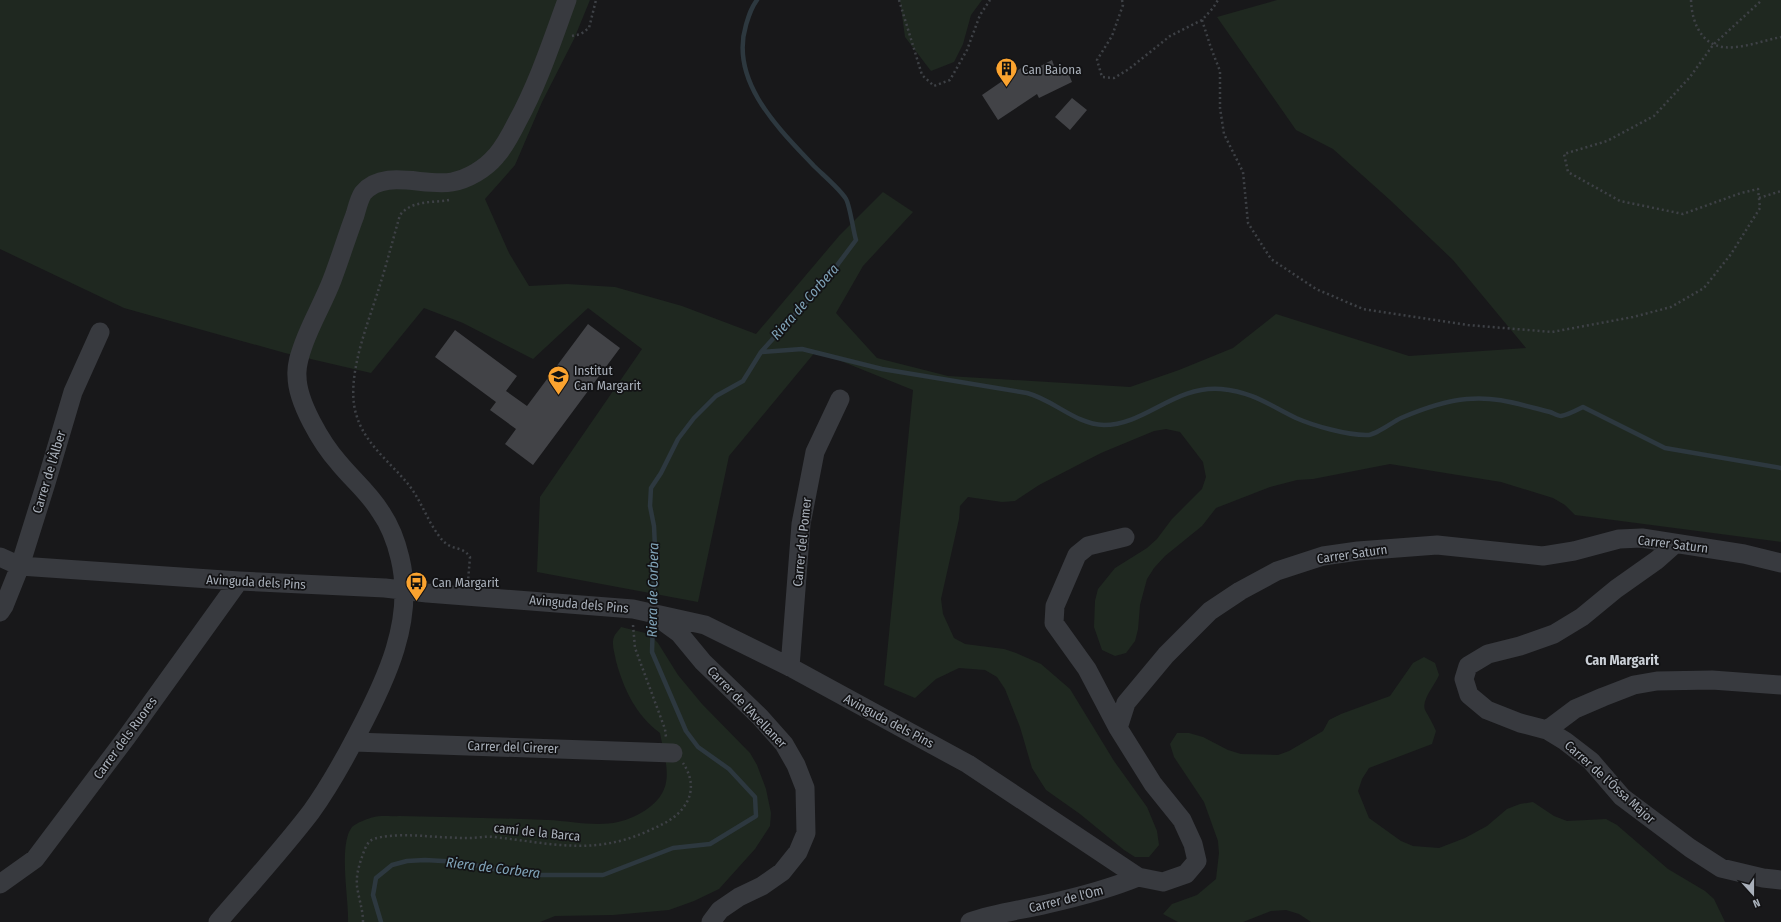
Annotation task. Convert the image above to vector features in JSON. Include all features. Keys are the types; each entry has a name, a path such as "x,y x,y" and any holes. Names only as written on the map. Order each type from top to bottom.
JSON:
{"street":[{"path":"218,922 313,809 331,781 354,742 380,692 390,664 402,620 405,590 401,560 388,523 379,508 338,462 320,439 298,390 297,366 305,341 333,278 345,240 363,194 378,183 393,180 432,183 452,182 482,169 498,154 524,111 556,32 567,0"},
{"name":"Carrer de l'Àlber","path":"0,612 4,606 20,566 72,392 100,332"},
{"name":"Carrer del Pomer","path":"790,667 801,524 815,452 840,399"},
{"path":"1125,537 1088,546 1078,555 1055,606 1054,623 1087,669 1118,728 1153,784 1182,820 1193,844 1197,861 1186,874 1163,882 1138,877"},
{"name":"Carrer Saturn","path":"1118,728 1126,703 1166,655 1210,611 1240,591 1277,571 1323,556 1358,551 1436,545 1543,556 1574,551 1619,540 1642,538 1744,554 1781,563"},
{"name":"Carrer de l'Óssa Major","path":"1675,544 1657,560 1616,589 1582,617 1554,634 1520,646 1488,654 1468,666 1464,679 1469,695 1487,710 1520,723 1547,730 1565,741 1586,757 1622,797 1690,848 1722,868 1763,878 1781,880"},
{"name":"Avinguda dels Pins","path":"0,557 20,566 239,582 385,588 641,610 705,625 790,667 968,764 1138,877"},
{"name":"Carrer dels Ruores","path":"0,884 35,859 126,738 239,582"},
{"name":"Carrer de l'Avellaner","path":"641,610 679,633 703,662 784,744 796,765 805,788 806,833 798,852 782,872 762,886 739,897 720,910 711,922"},
{"path":"1547,730 1575,710 1634,685 1657,681 1712,680 1781,685"},
{"name":"Carrer del Cirerer","path":"354,742 673,753"},
{"name":"Carrer de l'Om","path":"970,922 982,917 1049,904 1110,888 1138,877"}],"path":[{"path":"556,32 571,36 581,34 589,28 596,0"},
{"path":"899,0 922,75 934,86 950,80 967,50 980,15 990,0"},
{"path":"1122,0 1123,5 1112,36 1097,60 1102,77 1114,78 1130,69 1170,36 1202,20 1218,0"},
{"path":"1691,0 1699,33 1713,45 1735,48 1781,37"},
{"path":"1202,20 1210,48 1220,71 1220,108 1224,134 1243,172 1248,223 1271,259 1316,289 1363,309 1468,325 1552,332 1671,307 1704,288 1731,254 1760,208 1758,189 1741,193 1683,214 1620,201 1568,172 1564,154 1607,141 1654,116 1690,77 1713,45 1762,0"},
{"path":"1759,198 1781,191"},
{"path":"456,200 413,205 405,209 400,215 360,352 355,376 353,398 357,418 365,434 376,450 407,483 420,500 438,535 445,545 462,550 470,557 467,595"},
{"name":"camí de la Barca","path":"363,922 363,910 357,892 357,878 365,848 371,841 378,837 412,835 469,838 492,836 569,846 591,846 614,843 639,835 662,825 677,816 686,804 692,785 688,770 682,761 673,753 666,742 665,729 635,648 641,610"}],"shaded area":[{"path":"0,0 590,0 574,39 542,102 515,165 485,199 509,253 529,286 567,284 615,287 682,306 756,334 839,236 883,192 913,212 863,266 836,313 877,358 948,376 1130,387 1179,370 1233,348 1276,314 1409,356 1526,348 1453,260 1390,200 1333,149 1296,130 1217,17 1277,0 1781,0 1781,542 1575,515 1565,505 1553,498 1501,482 1390,464 1313,479 1297,480 1270,487 1216,508 1202,526 1165,556 1154,568 1147,579 1140,605 1138,629 1135,641 1126,653 1115,656 1102,650 1094,627 1095,601 1098,589 1115,568 1147,548 1157,539 1172,519 1202,489 1206,477 1203,462 1180,432 1166,429 1154,431 1101,453 1039,485 1015,501 1002,502 968,497 960,506 959,519 941,599 943,614 954,638 965,644 1004,649 1016,653 1041,664 1070,689 1114,761 1147,807 1157,831 1159,845 1149,857 1135,857 1124,850 1080,814 1046,790 1032,768 1020,727 1005,689 997,677 985,670 959,668 936,679 915,698 884,685 913,390 816,351 729,456 698,602 537,572 540,497 642,349 588,308 533,359 463,323 424,308 371,373 285,353 124,308 0,249"},
{"path":"900,0 982,0 971,15 963,44 954,62 931,71 905,37"},
{"path":"621,627 649,634 658,643 678,675 702,704 750,753 757,765 766,789 771,813 770,826 755,849 719,889 694,901 669,910 613,915 555,916 540,922 348,922 345,873 346,846 348,835 352,827 366,820 377,816 399,816 530,819 601,824 624,821 636,816 657,800 665,788 667,773 665,756 660,733 638,710 623,682 616,661 613,643 615,636"},
{"path":"1424,657 1435,663 1439,675 1427,697 1424,706 1436,731 1432,744 1369,768 1362,779 1358,791 1369,818 1401,841 1413,846 1439,848 1465,838 1487,826 1507,809 1520,804 1533,802 1554,816 1567,821 1606,819 1617,825 1668,869 1705,891 1714,899 1725,922 1311,922 1299,914 1286,910 1271,911 1243,922 1178,922 1163,914 1172,904 1197,895 1216,879 1219,853 1218,841 1204,802 1174,757 1170,744 1177,733 1189,733 1203,737 1228,750 1241,754 1278,755 1289,751 1323,731 1329,720 1390,696 1413,663"}],"building":[{"name":"Can Baiona","path":"1052,60 1057,74 1067,70 1072,82 1039,98 1037,94 998,120 982,95 1024,66 1029,72"},
{"path":"1072,98 1087,110 1070,130 1055,117"},
{"name":"Institut Can Margarit","path":"588,324 620,348 533,465 505,444 516,429 490,410 496,402 435,357 455,330 517,376 506,391 527,406"}],"waterway":[{"name":"Riera de Corbera","path":"653,610 655,548 654,526 650,506 651,488 661,473 678,439 694,418 716,396 743,381 761,352 826,280 856,240 846,199 786,136 760,103 751,84 745,65 743,46 748,18 757,0"},
{"path":"762,352 802,349 882,369 1027,393 1037,396 1084,421 1104,425 1133,419 1189,393 1204,389 1221,389 1242,393 1252,396 1296,418 1312,424 1331,430 1358,435 1370,435 1401,418 1433,406 1458,400 1478,398 1499,400 1561,416 1583,407 1665,448 1781,468"},
{"name":"Riera de Corbera","path":"381,922 373,895 376,878 392,865 407,861 425,860 460,862 493,869 541,875 603,875 673,848 710,844 756,816 755,797 729,769 698,747 686,731 652,652 653,619"}],"place":[{"name":"Can Baiona","path":"1007,88"},
{"name":"Institut Can Margarit","path":"559,396"},
{"name":"Can Margarit","path":"416,602"}],"district":[{"name":"Can Margarit","path":"1622,660"}]}
